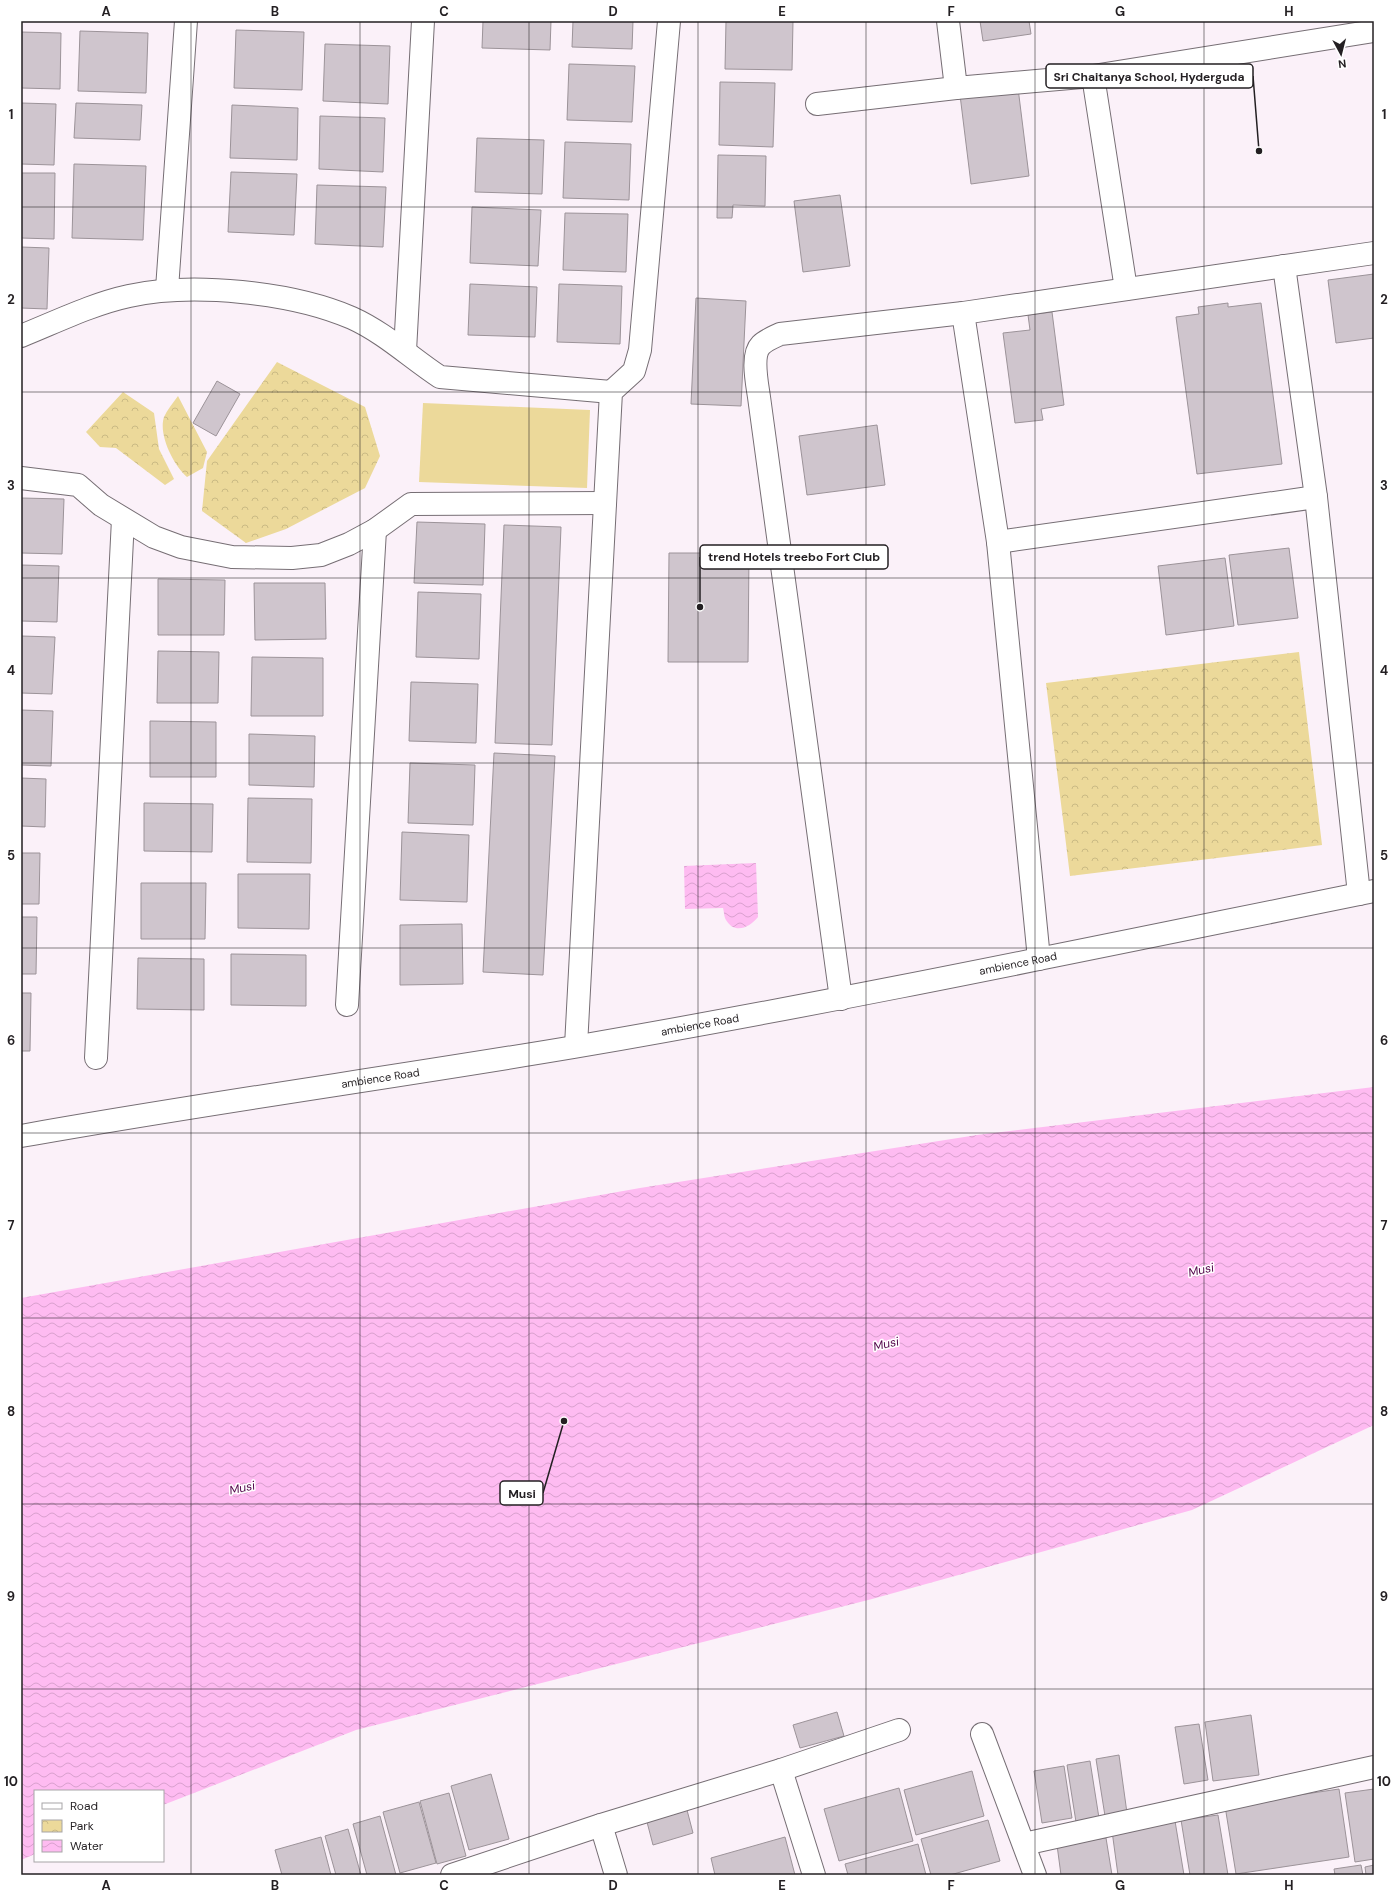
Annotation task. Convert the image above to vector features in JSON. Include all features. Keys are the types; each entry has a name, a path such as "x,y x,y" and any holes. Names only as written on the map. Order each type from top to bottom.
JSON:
{"street":[{"path":"167,289 186,21"},
{"path":"405,351 423,21"},
{"path":"576,1046 611,392 634,371 640,350 669,21"},
{"path":"948,21 956,88"},
{"path":"817,104 956,88 1093,76 1374,31"},
{"path":"1093,76 1126,289"},
{"path":"841,999 760,404 756,367 758,349 762,343 780,334 963,313 1374,253"},
{"path":"1284,266 1316,498 1367,893"},
{"path":"21,336 97,305 128,296 167,289 250,294 319,307 352,318 405,351 423,366 440,377 611,392"},
{"path":"963,313 998,542 1039,960"},
{"path":"21,478 78,485 101,505 154,537 181,547 232,557 292,558 321,555 349,544 375,530 411,504 605,503"},
{"path":"998,542 1316,498"},
{"path":"96,1058 123,519"},
{"path":"347,1005 375,530"},
{"name":"ambience Road","path":"21,1136 103,1121 576,1046 841,999 1367,893"},
{"path":"452,1875 601,1825 781,1770 899,1730"},
{"path":"982,1734 1035,1875"},
{"path":"1024,1844 1374,1767"},
{"path":"781,1770 814,1875"},
{"path":"601,1825 616,1875"}],"green space":[{"path":"277,362 365,407 380,456 365,488 286,529 246,543 202,511 207,461"},
{"path":"123,392 154,413 159,449 174,479 165,485 116,448 100,447 86,432"},
{"path":"178,396 207,452 203,468 187,477 172,458 163,432 164,417"},
{"path":"423,403 590,410 587,488 419,482"},
{"path":"1299,652 1322,845 1070,876 1046,683"}],"water":[{"path":"756,863 758,917 751,924 742,928 730,925 726,920 723,908 685,909 684,866"},
{"path":"1374,1087 1374,1425 1192,1510 872,1599 356,1730 164,1805 164,1790 34,1790 34,1854 21,1860 21,1298 640,1188 977,1135"}],"building":[{"path":"483,21 551,21 550,50 482,48"},
{"path":"573,21 633,21 632,49 572,47"},
{"path":"726,21 793,21 792,70 725,69"},
{"path":"980,21 1029,21 1031,34 983,41"},
{"path":"236,30 304,32 302,90 234,88"},
{"path":"80,31 148,33 146,93 78,91"},
{"path":"21,32 61,33 60,89 21,88"},
{"path":"325,44 390,46 388,104 323,101"},
{"path":"569,64 635,66 632,122 567,120"},
{"path":"720,82 775,83 773,147 719,145"},
{"path":"1018,88 1029,176 971,184 960,95"},
{"path":"21,103 56,104 54,165 21,164"},
{"path":"76,103 142,105 140,140 74,138"},
{"path":"232,105 298,108 297,160 230,158"},
{"path":"320,116 385,118 383,172 319,169"},
{"path":"477,138 544,140 542,194 475,192"},
{"path":"565,142 631,144 629,200 563,198"},
{"path":"718,155 766,156 765,206 733,205 732,218 717,218"},
{"path":"74,164 146,166 143,240 72,238"},
{"path":"231,172 297,174 294,235 228,232"},
{"path":"21,173 55,173 54,239 21,238"},
{"path":"317,185 386,187 383,247 315,244"},
{"path":"840,195 850,266 803,272 794,201"},
{"path":"472,207 541,210 538,266 470,263"},
{"path":"565,213 628,214 626,272 563,270"},
{"path":"21,247 49,248 47,309 21,308"},
{"path":"1374,274 1374,338 1336,343 1328,280"},
{"path":"470,284 537,287 535,337 468,335"},
{"path":"559,284 622,286 620,344 557,342"},
{"path":"696,298 746,301 741,406 691,404"},
{"path":"1228,303 1228,307 1261,303 1282,464 1197,474 1176,317 1199,314 1198,307"},
{"path":"1052,312 1064,405 1041,409 1043,420 1015,423 1003,333 1030,330 1028,315"},
{"path":"217,381 240,394 216,436 193,423"},
{"path":"877,425 885,485 807,495 799,436"},
{"path":"21,498 64,499 62,554 21,553"},
{"path":"417,522 485,524 483,585 414,583"},
{"path":"504,525 561,527 552,745 495,743"},
{"path":"1289,548 1298,618 1238,625 1229,555"},
{"path":"669,553 749,553 748,662 668,662"},
{"path":"1225,558 1234,626 1166,635 1158,566"},
{"path":"21,565 59,566 57,622 21,621"},
{"path":"158,579 225,580 224,635 158,635"},
{"path":"254,583 325,583 326,639 255,640"},
{"path":"418,592 481,594 479,659 416,657"},
{"path":"21,636 55,637 52,694 21,693"},
{"path":"158,651 219,652 218,703 157,703"},
{"path":"252,657 323,658 323,716 251,716"},
{"path":"411,682 478,684 476,743 409,741"},
{"path":"21,710 53,711 51,766 21,765"},
{"path":"150,721 216,722 216,777 150,777"},
{"path":"249,734 315,736 314,787 249,785"},
{"path":"494,753 555,756 543,975 483,972"},
{"path":"410,763 475,765 473,825 408,823"},
{"path":"21,778 46,779 45,827 21,826"},
{"path":"248,798 312,799 311,863 247,862"},
{"path":"144,803 213,804 212,852 144,851"},
{"path":"402,832 469,835 467,902 400,900"},
{"path":"21,853 40,853 39,904 21,904"},
{"path":"238,874 310,874 309,929 238,928"},
{"path":"141,883 206,883 205,939 141,939"},
{"path":"21,917 37,917 36,974 21,974"},
{"path":"462,924 463,984 400,985 400,925"},
{"path":"231,954 306,955 306,1006 231,1005"},
{"path":"138,958 204,959 204,1010 137,1009"},
{"path":"21,993 31,993 30,1051 21,1051"},
{"path":"837,1712 844,1736 800,1748 793,1725"},
{"path":"1251,1715 1259,1775 1213,1781 1205,1722"},
{"path":"1199,1724 1208,1780 1184,1784 1175,1727"},
{"path":"1119,1755 1127,1813 1105,1816 1096,1759"},
{"path":"1090,1761 1099,1818 1076,1822 1067,1765"},
{"path":"1064,1766 1072,1818 1042,1823 1034,1771"},
{"path":"972,1771 984,1816 916,1835 904,1790"},
{"path":"491,1774 509,1839 469,1850 451,1786"},
{"path":"899,1788 913,1841 839,1861 824,1809"},
{"path":"1339,1789 1349,1857 1236,1874 1225,1806"},
{"path":"1374,1789 1374,1859 1355,1862 1345,1793"},
{"path":"449,1793 466,1856 437,1864 420,1801"},
{"path":"419,1802 436,1863 400,1873 383,1812"},
{"path":"687,1810 693,1833 653,1845 647,1822"},
{"path":"1218,1815 1228,1875 1190,1875 1181,1820"},
{"path":"380,1816 396,1875 367,1875 353,1824"},
{"path":"988,1820 1000,1861 950,1875 931,1875 921,1839"},
{"path":"1175,1821 1184,1875 1118,1875 1112,1831"},
{"path":"348,1829 361,1875 336,1875 325,1836"},
{"path":"321,1837 331,1875 282,1875 275,1850"},
{"path":"785,1837 795,1875 715,1875 711,1858"},
{"path":"1106,1838 1112,1875 1061,1875 1057,1845"},
{"path":"918,1844 926,1875 848,1875 845,1864"},
{"path":"1361,1865 1363,1875 1335,1875 1334,1869"},
{"path":"1374,1865 1374,1875 1366,1875 1365,1867"}],"place":[{"name":"Sri Chaitanya School, Hyderguda","path":"1259,151"},
{"name":"trend Hotels treebo Fort Club","path":"700,607"},
{"name":"Musi","path":"564,1421"}]}
